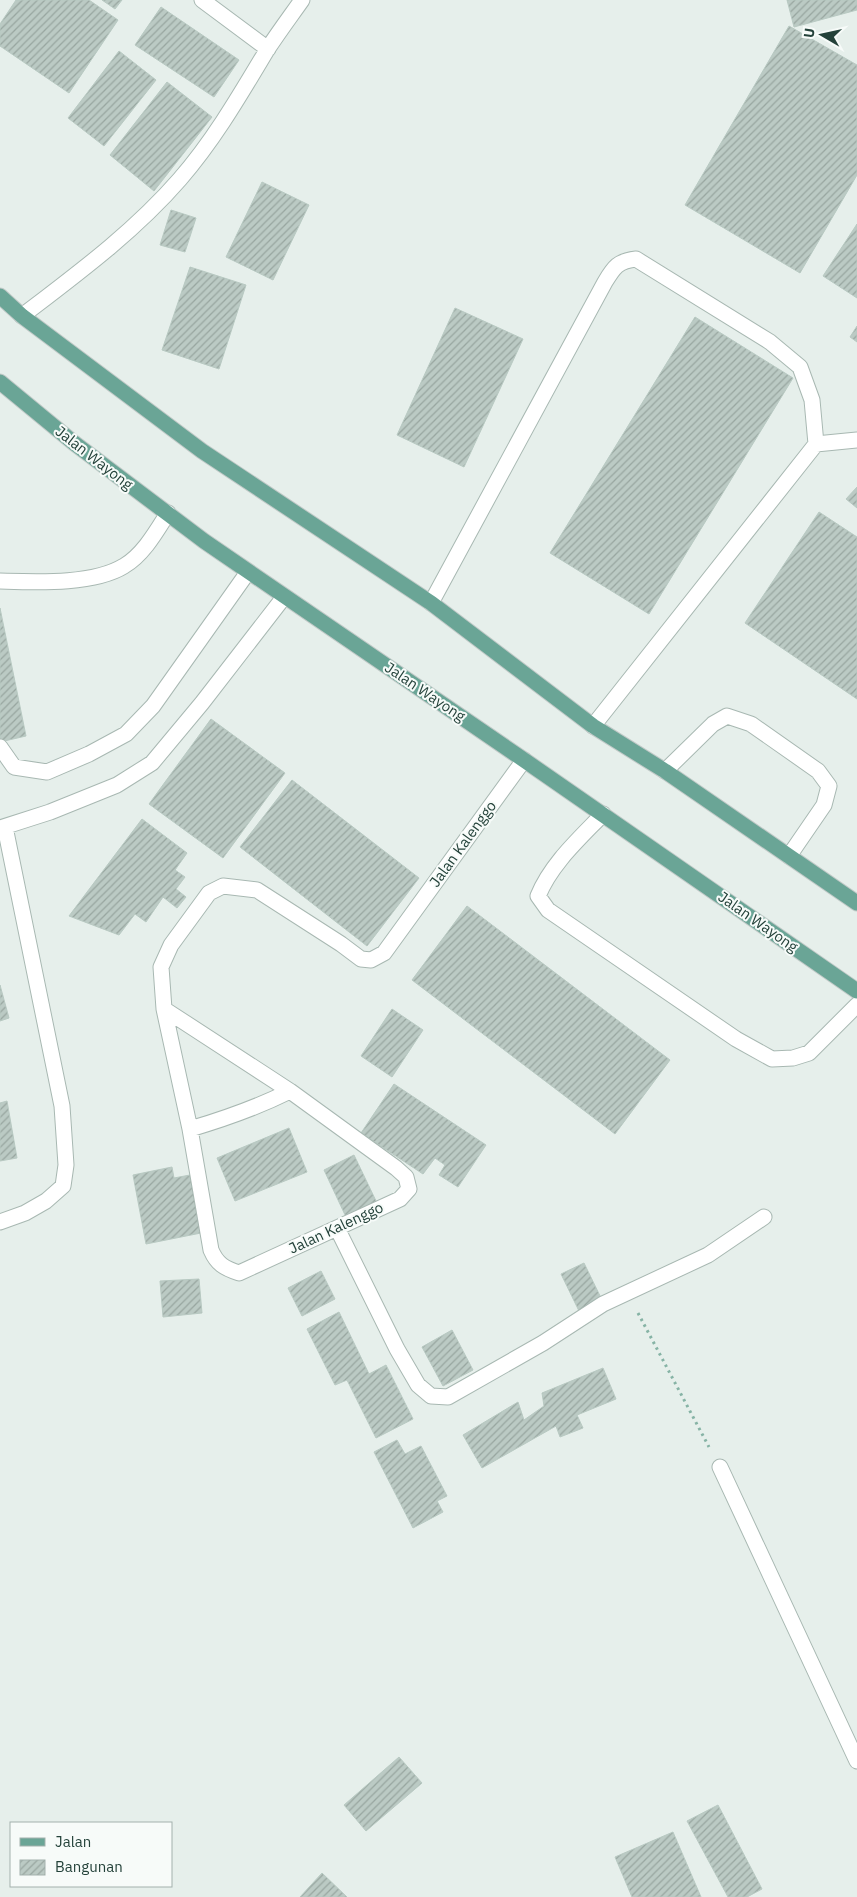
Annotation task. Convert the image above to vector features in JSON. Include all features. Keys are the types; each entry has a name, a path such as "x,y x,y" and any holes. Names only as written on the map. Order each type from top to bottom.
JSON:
{"main road":[{"path":"0,296 22,316 202,451 431,603 593,726 665,771 857,903"},
{"name":"Jalan Wayong","path":"0,382 74,443 248,572 603,814 857,991"}],"street":[{"path":"202,0 268,49"},
{"path":"22,316 82,270 151,210 180,178 235,105 268,49 302,0"},
{"path":"431,603 613,269 624,261 636,259 770,342 800,367 812,400 816,444 593,726"},
{"path":"816,444 857,440"},
{"path":"0,580 26,582 98,578 125,566 146,546 168,513"},
{"path":"0,747 14,767 47,772 89,754 126,734 153,706 248,572"},
{"path":"0,1222 25,1213 46,1201 63,1186 66,1165 62,1106 3,827 50,812 117,785 152,763 202,703 284,597"},
{"path":"665,771 714,724 727,716 751,724 818,771 829,786 824,805 789,856"},
{"name":"Jalan Kalenggo","path":"164,1009 328,1117 406,1177 409,1189 400,1199 239,1273 224,1268 216,1261 211,1250 190,1129 164,1009 161,967 171,945 209,893 224,886 257,890 361,959 371,960 384,953 524,760"},
{"path":"603,814 564,855 543,884 538,896 548,910 736,1039 772,1059 793,1058 810,1053 857,1005"},
{"path":"190,1129 260,1105 290,1091"},
{"path":"337,1228 418,1385 431,1396 448,1397 543,1343 604,1304 708,1255 764,1218"},
{"path":"720,1467 857,1761"}],"path":[{"path":"627,1293 720,1467"}],"building":[{"path":"16,0 89,0 118,20 69,93 0,46 0,24"},
{"path":"102,0 122,0 115,9"},
{"path":"787,0 857,0 857,10 794,27"},
{"path":"161,7 239,60 214,97 135,45"},
{"path":"789,26 857,65 857,175 800,273 685,205"},
{"path":"119,51 156,80 104,146 68,118"},
{"path":"167,82 212,117 154,191 110,155"},
{"path":"262,182 309,205 273,280 226,257"},
{"path":"171,210 196,218 185,252 160,245"},
{"path":"857,224 857,298 823,276"},
{"path":"190,267 246,285 219,369 162,350"},
{"path":"455,308 523,339 464,467 397,435"},
{"path":"695,317 793,378 649,614 550,553"},
{"path":"857,326 857,342 850,337"},
{"path":"857,487 857,508 846,499"},
{"path":"819,512 857,537 857,699 745,623"},
{"path":"0,608 26,736 0,742"},
{"path":"211,719 285,773 223,858 149,804"},
{"path":"292,780 419,878 367,946 240,847"},
{"path":"142,819 187,853 175,870 185,877 176,889 186,897 177,908 163,897 146,922 135,914 119,935 69,916"},
{"path":"467,906 670,1060 615,1134 412,980"},
{"path":"0,985 9,1018 0,1021"},
{"path":"392,1009 423,1030 392,1077 361,1056"},
{"path":"394,1084 486,1145 458,1187 439,1175 445,1165 435,1158 423,1174 361,1133"},
{"path":"7,1101 17,1158 0,1161 0,1103"},
{"path":"289,1128 307,1172 235,1201 217,1158"},
{"path":"354,1155 377,1203 346,1217 324,1170"},
{"path":"172,1167 174,1178 190,1175 201,1233 146,1244 133,1175"},
{"path":"584,1263 602,1300 579,1311 561,1274"},
{"path":"321,1271 335,1299 302,1316 288,1288"},
{"path":"199,1279 202,1313 163,1317 160,1281"},
{"path":"339,1312 369,1374 386,1365 413,1419 376,1438 347,1380 335,1385 307,1329"},
{"path":"452,1330 473,1370 443,1386 422,1347"},
{"path":"603,1368 616,1399 577,1415 583,1428 560,1437 556,1426 482,1468 463,1435 518,1402 524,1420 544,1406 542,1393"},
{"path":"397,1440 405,1454 421,1446 447,1496 437,1501 443,1512 413,1528 374,1452"},
{"path":"399,1757 422,1783 366,1831 344,1805"},
{"path":"718,1805 762,1889 747,1897 728,1897 687,1821"},
{"path":"673,1832 701,1897 632,1897 615,1857"},
{"path":"322,1873 347,1897 300,1897"}]}
